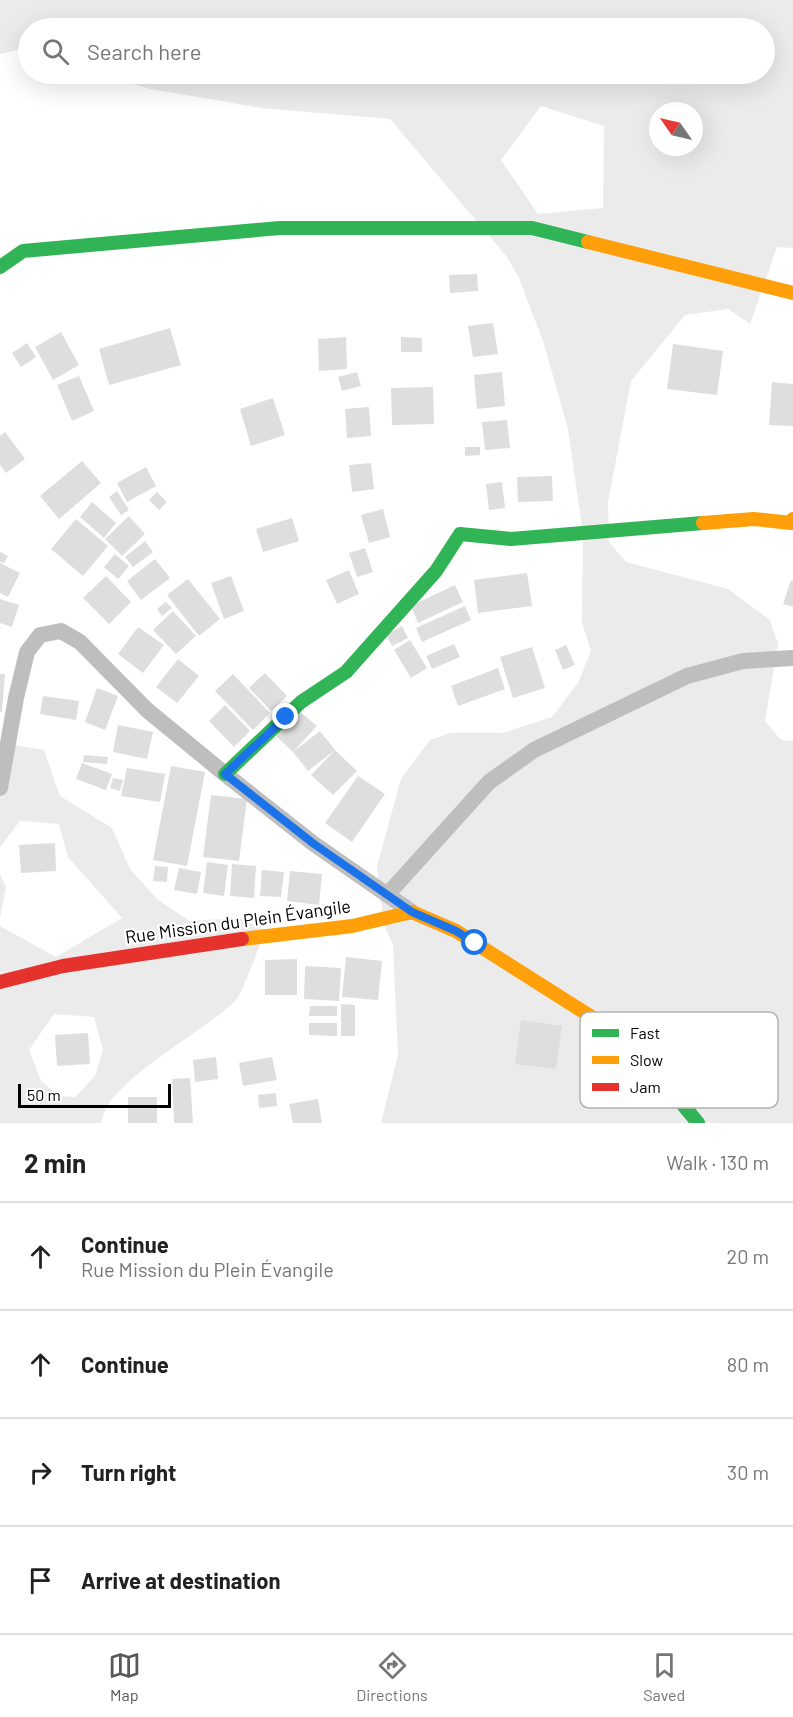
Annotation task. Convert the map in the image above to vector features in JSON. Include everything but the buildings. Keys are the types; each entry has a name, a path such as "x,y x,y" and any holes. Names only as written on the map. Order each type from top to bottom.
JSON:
{"street":[{"path":"0,267 23,251 280,228 532,228 793,293"},
{"path":"225,774 301,702 346,672 436,571 460,534 511,539 754,519 792,523 793,519"},
{"path":"0,788 16,698 27,652 40,634 61,631 80,642 147,710 314,844 412,912 456,931 584,1012"},
{"path":"387,895 489,782 534,750 687,676 743,661 793,658"},
{"name":"Rue Mission du Plein Évangile","path":"0,982 63,966 201,944 352,926 412,912"},
{"path":"686,1108 699,1123"}],"shaded area":[{"path":"0,0 793,0 793,248 777,247 750,324 728,309 685,315 631,381 608,502 609,542 626,562 728,589 770,620 778,644 765,721 781,740 793,741 793,1123 381,1123 398,1055 393,945 384,925 377,866 401,779 430,740 450,733 503,733 552,717 578,683 591,651 582,623 583,534 568,429 544,344 519,278 507,257 390,119 262,108 150,89 133,84 775,84 775,18 18,18 18,50 0,54","holes":["541,106 604,126 603,208 538,214 501,160"]},
{"path":"15,745 44,750 60,796 112,828 130,869 158,900 190,921 239,918 266,930 235,1001 137,1075 119,1092 107,1108 102,1123 0,1123 0,926 56,957 122,918 68,857 59,824 20,821 0,847 0,754","holes":["54,1014 94,1017 103,1050 95,1076 75,1097 59,1096 41,1081 29,1050"]},
{"path":"0,874 6,887 0,918"}],"traffic: fast":[{"path":"0,267 23,251 280,228 532,228 588,242"},
{"path":"225,774 301,702 346,672 436,571 460,534 511,539 703,523"},
{"path":"686,1108 698,1123"}],"traffic: slow":[{"path":"588,242 793,293"},
{"path":"703,523 754,519 792,523 793,519"},
{"path":"242,939 352,926 412,912 456,931 584,1012"}],"traffic: jam":[{"path":"0,982 63,966 242,939"}],"route":[{"path":"286,717 225,774 314,844 412,912 456,931 475,943"}]}
